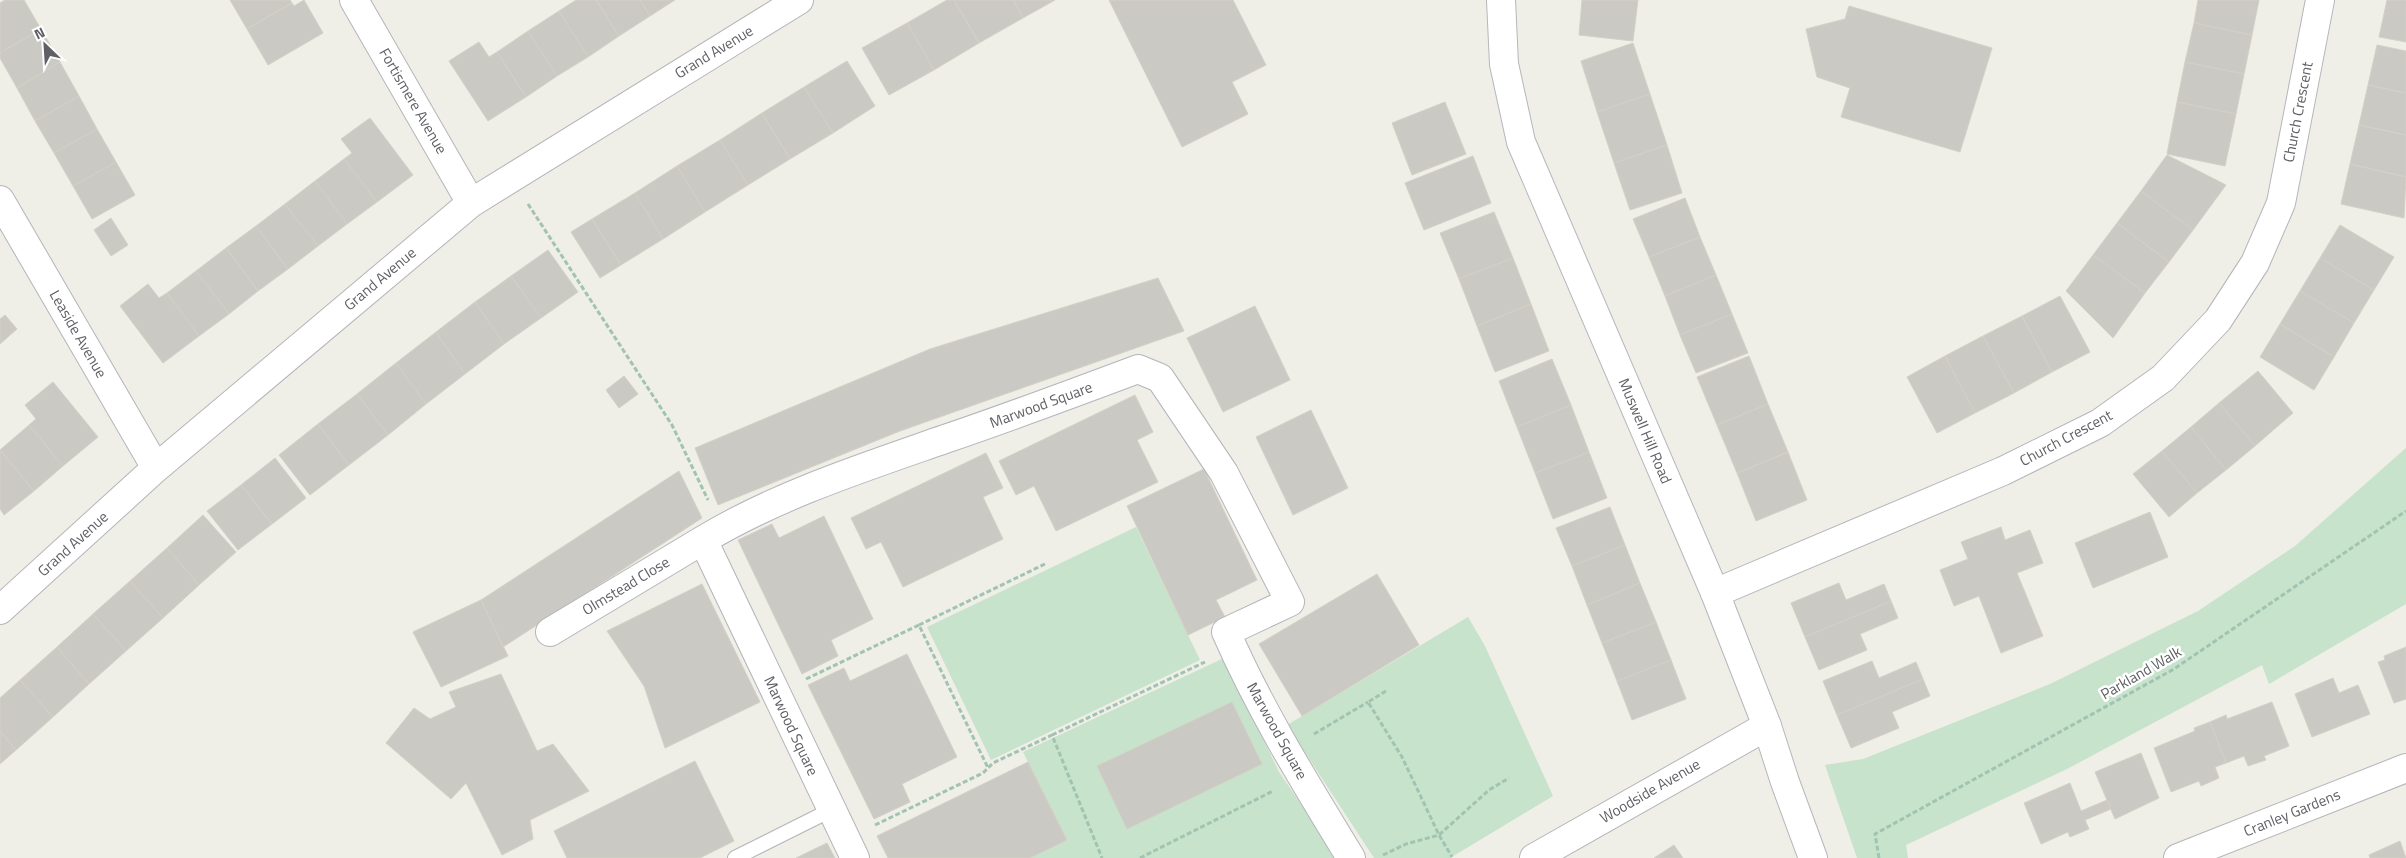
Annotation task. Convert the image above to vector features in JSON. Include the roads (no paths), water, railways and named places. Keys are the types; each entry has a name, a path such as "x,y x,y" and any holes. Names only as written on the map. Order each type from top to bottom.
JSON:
{"street":[{"name":"Fortismere Avenue","path":"354,0 471,203"},
{"name":"Grand Avenue","path":"0,610 156,468 471,203 510,176 799,0"},
{"name":"Muswell Hill Road","path":"1501,0 1504,64 1521,142 1715,593 1768,726 1785,782 1812,858"},
{"name":"Church Crescent","path":"1715,593 2003,472 2100,423 2163,378 2218,320 2255,263 2281,203 2320,0"},
{"name":"Leaside Avenue","path":"0,200 156,468"},
{"name":"Marwood Square","path":"850,848 776,694 713,534 819,482 1024,412 1138,369 1160,378 1224,474 1290,602 1226,632 1258,702 1351,858"},
{"name":"Olmstead Close","path":"550,632 713,534"},
{"name":"Woodside Avenue","path":"1534,858 1722,749 1768,726"},
{"name":"Cranley Gardens","path":"2178,858 2406,768"}],"lane":[{"path":"734,858 832,810"}]}
